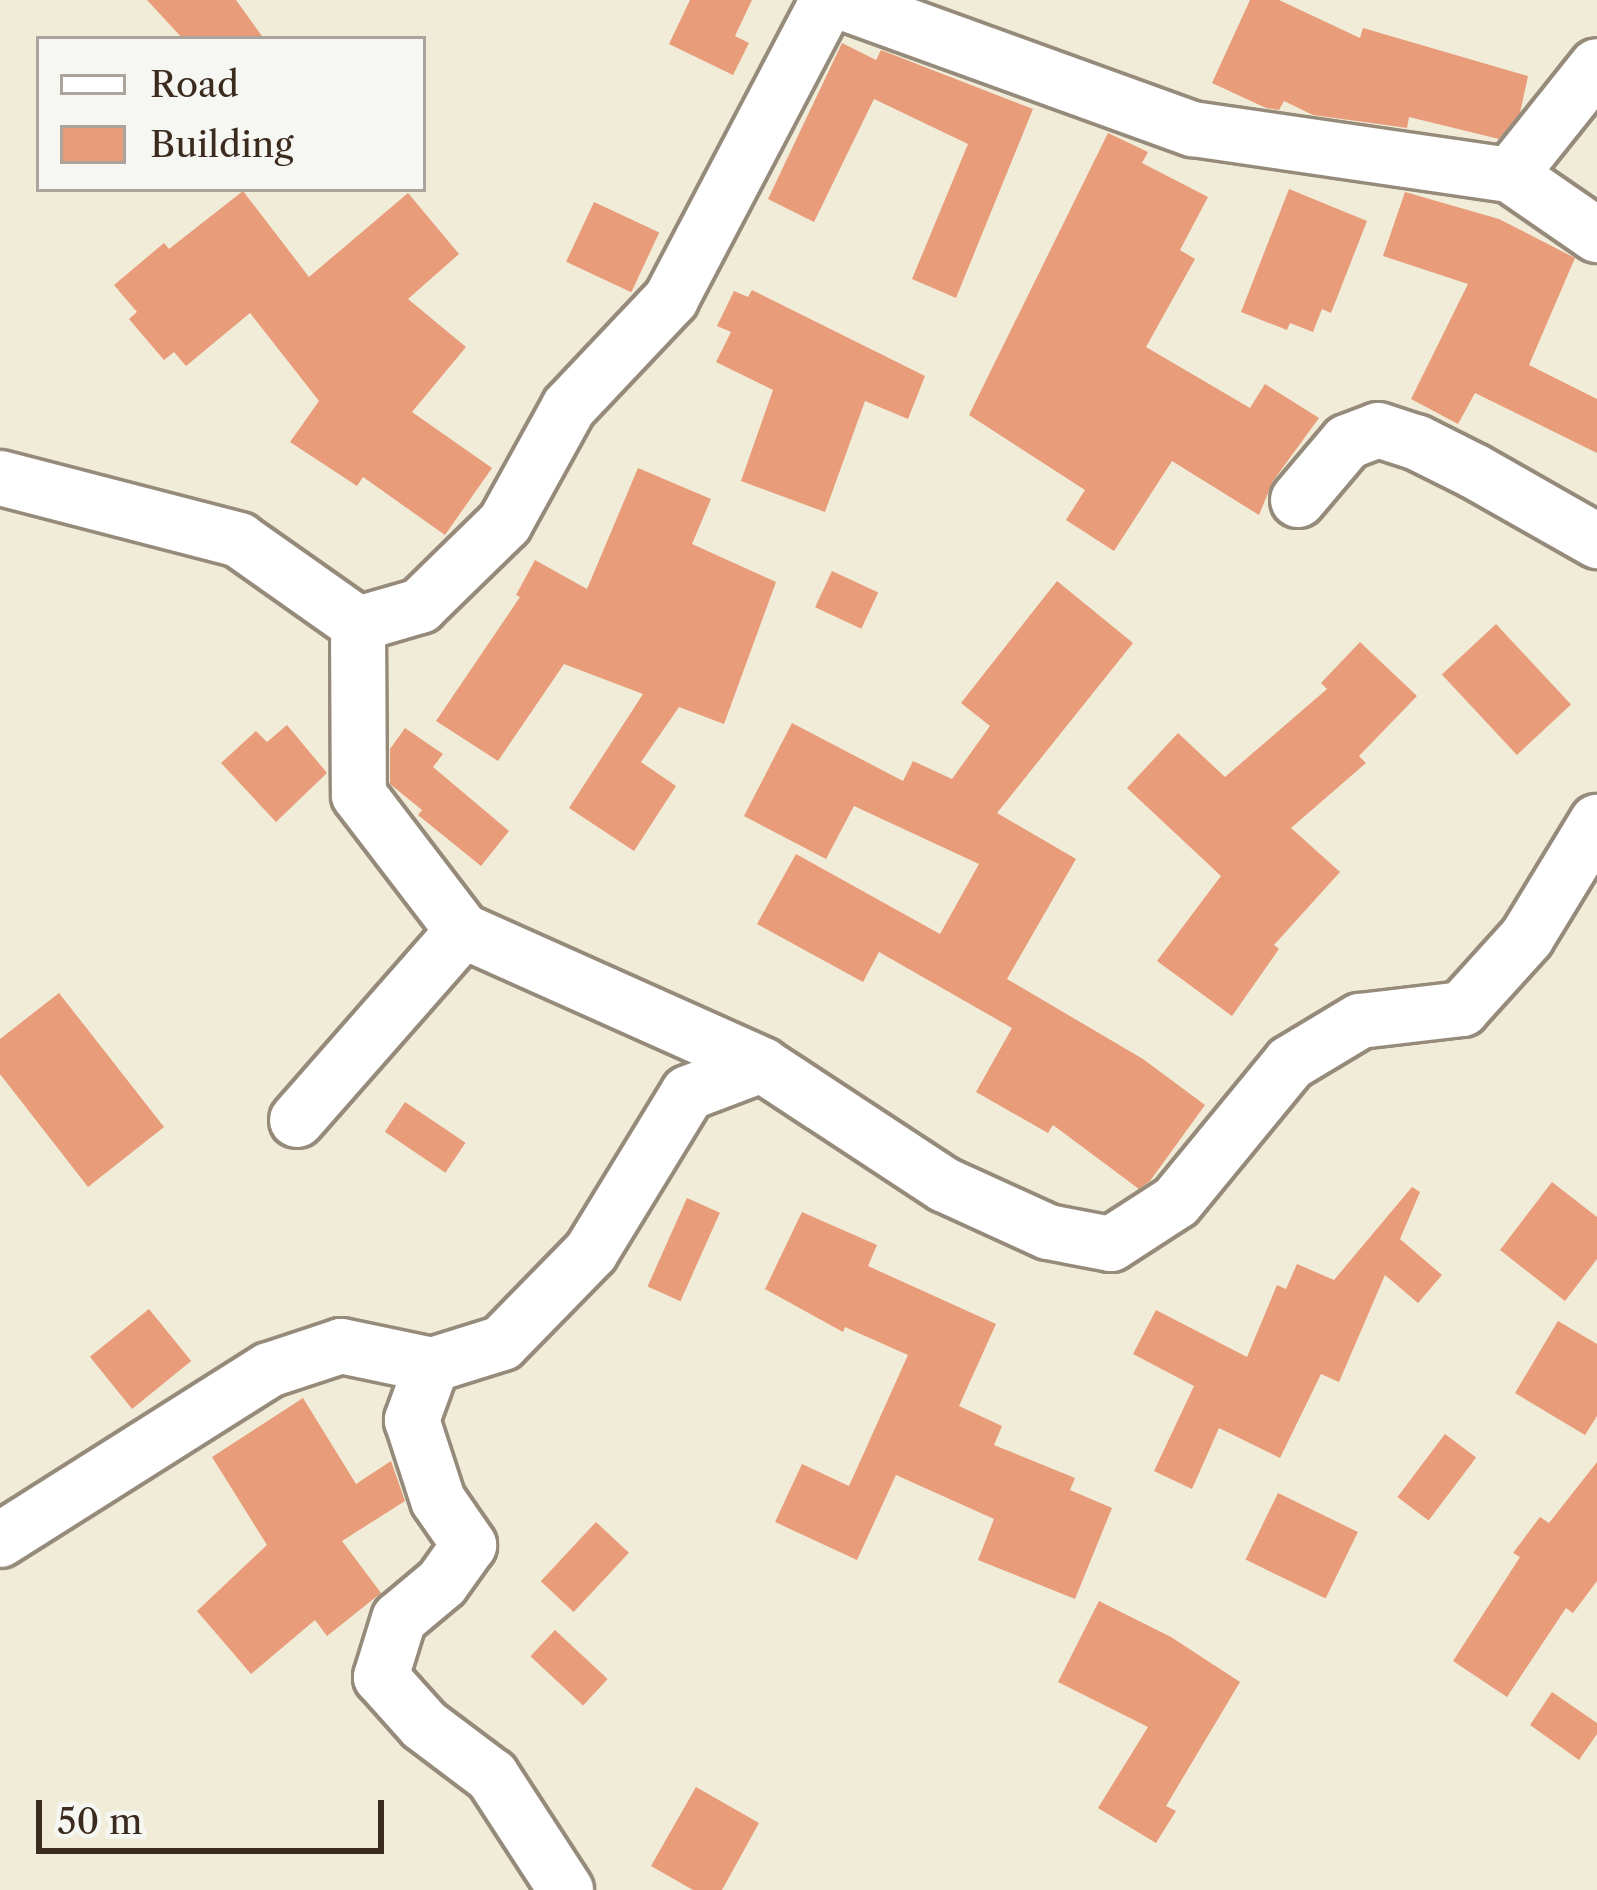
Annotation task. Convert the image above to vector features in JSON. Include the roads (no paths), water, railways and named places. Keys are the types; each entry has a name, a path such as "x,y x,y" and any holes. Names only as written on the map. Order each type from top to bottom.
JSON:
{"street":[{"path":"358,624 420,606 506,523 569,407 671,299 832,0 1193,129 1510,175 1597,235"},
{"path":"1510,175 1597,66"},
{"path":"1298,500 1347,442 1378,430 1416,442 1597,542"},
{"path":"0,478 239,540 358,624"},
{"path":"358,624 359,795 463,931 762,1066 945,1185 1048,1232 1111,1244 1176,1202 1290,1064 1360,1022 1462,1009 1527,937 1597,822"},
{"path":"297,1120 463,931"},
{"path":"0,1540 269,1370 341,1346 432,1365 502,1343 591,1252 688,1093 762,1066"},
{"path":"432,1365 412,1420 438,1500 469,1545 442,1582 399,1619 380,1676 424,1725 492,1776 566,1890"}]}
